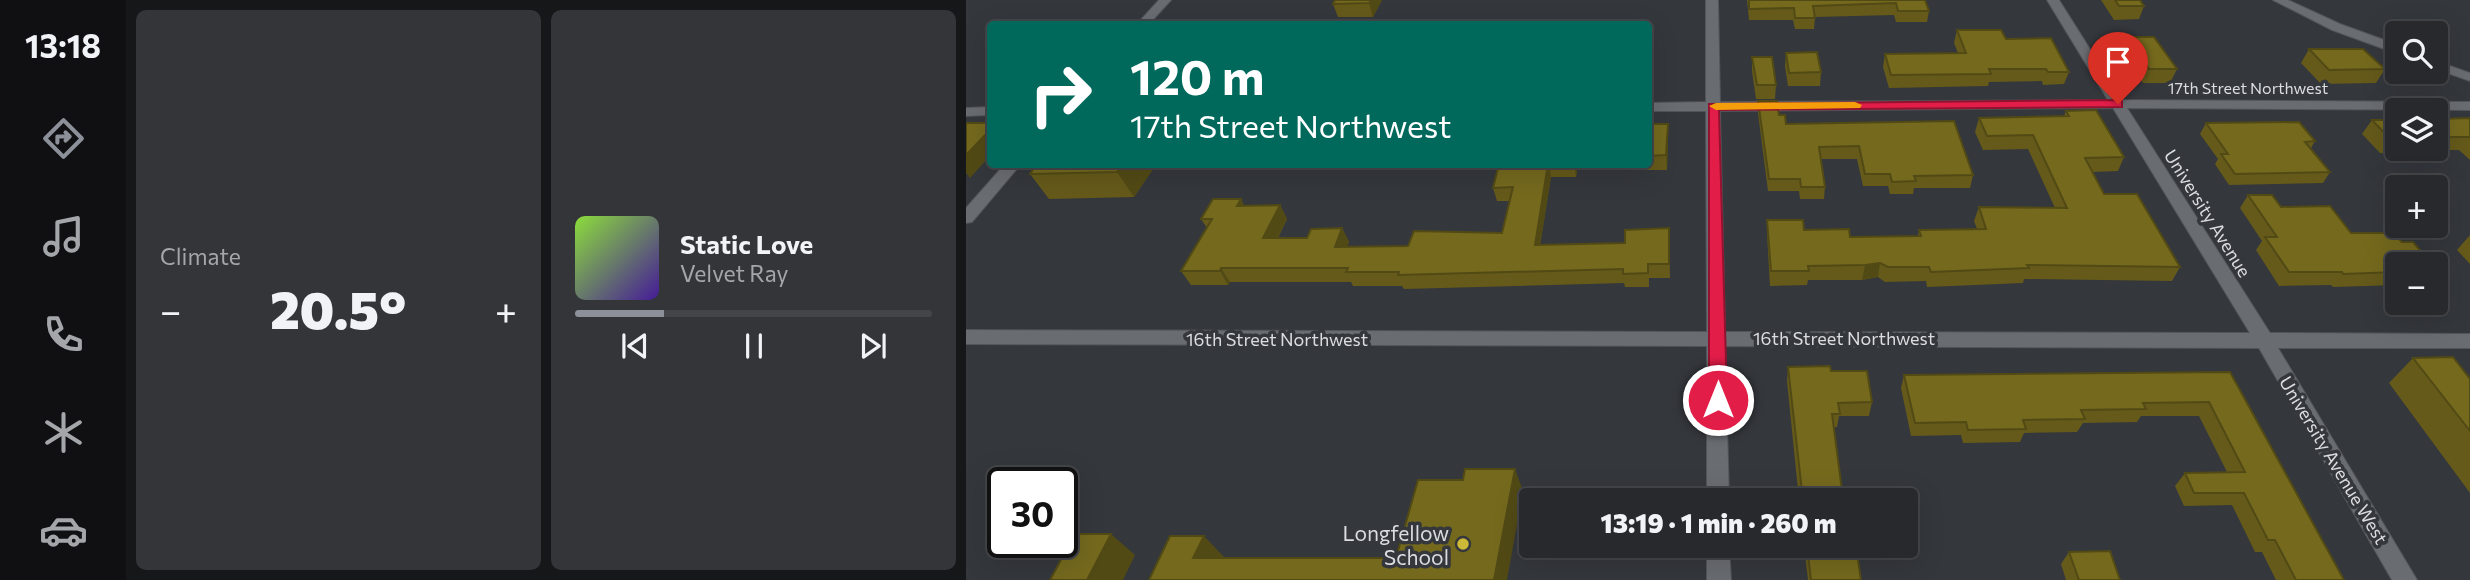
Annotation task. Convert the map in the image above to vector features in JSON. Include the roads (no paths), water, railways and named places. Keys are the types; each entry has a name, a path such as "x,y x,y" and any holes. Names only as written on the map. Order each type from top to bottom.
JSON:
{"street":[{"path":"1146,21 1165,0"},
{"path":"1712,0 1718,488"},
{"name":"University Avenue","path":"2053,0 2264,340"},
{"path":"2279,0 2336,27 2385,45"},
{"path":"2448,70 2470,78"},
{"name":"17th Street Northwest","path":"1652,107 2118,104 2470,106"},
{"path":"966,112 987,111"},
{"path":"966,218 1010,168"},
{"name":"16th Street Northwest","path":"966,337 2470,341"},
{"name":"University Avenue West","path":"2264,340 2405,580"},
{"path":"1718,558 1718,580"}],"place":[{"name":"Longfellow School","path":"1463,544"}]}
